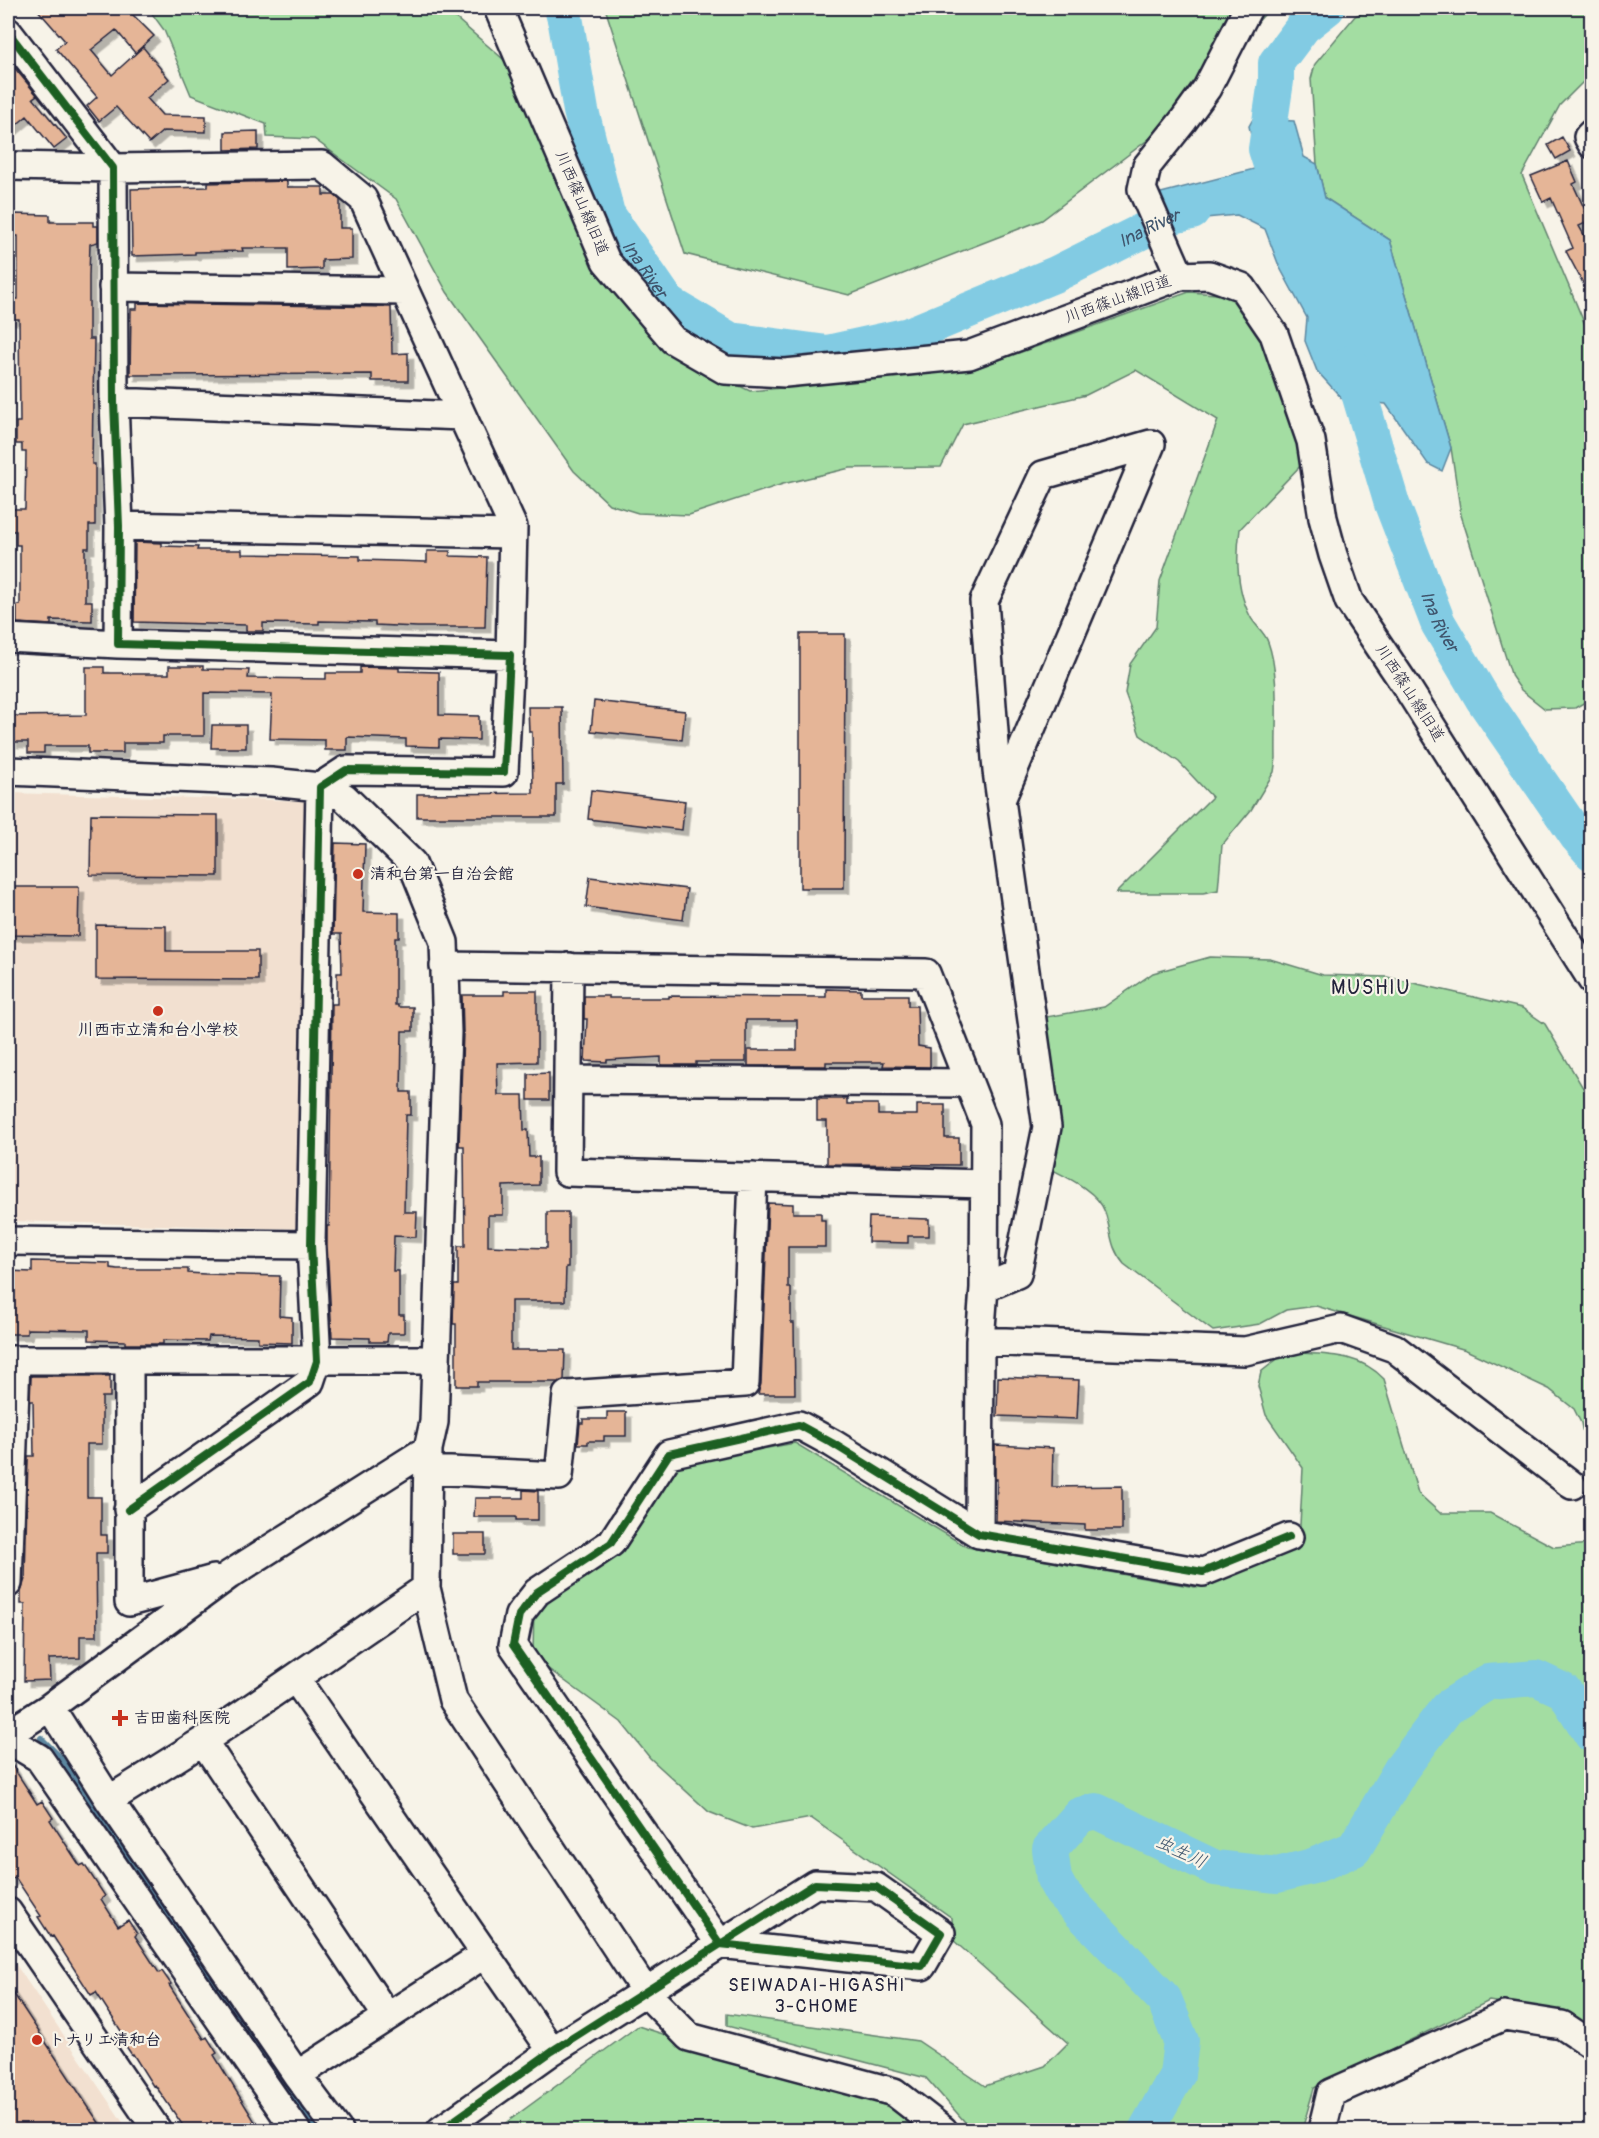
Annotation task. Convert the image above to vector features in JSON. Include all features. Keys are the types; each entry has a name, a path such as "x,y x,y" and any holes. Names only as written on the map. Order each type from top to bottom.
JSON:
{"street":[{"name":"川西篠山線旧道","path":"498,8 606,261 673,339 725,370 784,373 969,355 1177,268 1209,275 1242,287 1274,334 1311,441 1323,518 1349,601 1414,699 1592,980"},
{"path":"1177,268 1142,189 1147,166 1184,121 1207,88 1248,8"},
{"path":"8,32 113,168 118,644"},
{"path":"1592,133 1588,138 1592,144"},
{"path":"8,166 113,168 322,165 363,199 513,527 504,772 346,770 320,787"},
{"path":"113,287 405,291"},
{"path":"114,402 462,416"},
{"path":"984,1288 1017,1274 1047,1127 1001,800 997,771 984,601 1043,475 1151,444 1001,800"},
{"path":"118,526 512,534"},
{"path":"8,638 118,644 510,655"},
{"path":"8,771 271,782 320,787 344,796 412,863 444,942 447,1032 434,1422 428,1460 426,1588 453,1700 646,1991 689,2037 894,2092 943,2130"},
{"path":"128,1510 310,1382 317,1361 311,1245 320,787"},
{"path":"444,966 926,973 985,1124 984,1288 980,1341 979,1534"},
{"path":"569,968 567,1172 984,1184"},
{"path":"568,1080 969,1083"},
{"path":"296,2130 39,1758 19,1746 10,1729 50,1707 230,1575 428,1460 559,1476 567,1395 745,1383 753,1178"},
{"path":"8,1241 311,1245"},
{"path":"980,1341 1245,1351 1341,1329 1394,1348 1572,1485"},
{"path":"8,1583 12,1360 436,1360"},
{"path":"129,1360 129,1602 230,1575"},
{"path":"441,2130 552,2051 720,1944 815,1884 876,1887 941,1933 922,1966 720,1944 513,1645 519,1615 537,1592 611,1544 669,1454 799,1425 979,1534 1203,1572 1289,1537"},
{"path":"109,1800 203,1741 426,1588"},
{"path":"295,1678 552,2051"},
{"path":"50,1707 109,1800 297,2075 338,2130"},
{"path":"203,1741 387,2016"},
{"path":"8,1912 157,2130"},
{"path":"297,2075 485,1954"},
{"path":"1322,2130 1331,2093 1504,2016 1562,2025 1592,2045"}],"shaded area":[{"name":"川西市立清和台小学校","path":"8,793 311,801 305,1229 8,1221"},
{"name":"トナリエ清和台","path":"8,1953 126,2127 122,2130 8,2130"}],"green space":[{"path":"148,8 444,8 510,65 603,270 678,357 750,391 974,369 1189,292 1230,295 1266,343 1303,463 1240,529 1238,562 1242,595 1252,619 1267,638 1272,655 1276,699 1276,758 1274,772 1251,810 1222,845 1218,890 1203,893 1116,893 1212,797 1179,762 1140,735 1125,693 1130,664 1156,627 1160,581 1218,420 1136,370 1086,395 963,424 941,467 850,468 783,484 689,515 638,513 609,504 574,471 447,292 396,199 314,139 267,137 266,124 191,95 164,30"},
{"path":"605,8 1270,8 1170,123 1042,220 849,295 685,254"},
{"path":"1373,8 1591,8 1591,74 1560,105 1522,175 1591,339 1592,698 1575,708 1545,709 1521,690 1512,677 1461,515 1451,448 1390,240 1325,198 1317,164 1311,79 1315,64 1355,16"},
{"path":"1210,957 1270,959 1323,975 1387,977 1522,1008 1545,1024 1583,1088 1591,1091 1591,1475 1581,1423 1574,1409 1549,1389 1466,1350 1316,1306 1286,1310 1260,1324 1213,1331 1124,1264 1113,1245 1101,1204 1089,1191 1047,1167 1054,1124 1046,1017 1104,1007 1153,973"},
{"path":"1286,1352 1326,1354 1351,1359 1363,1363 1384,1379 1418,1493 1440,1513 1490,1513 1554,1547 1591,1544 1591,2027 1555,2012 1489,2001 1314,2088 1302,2130 972,2130 926,2078 727,2026 727,2014 918,2041 985,2086 1045,2066 1068,2043 953,1940 952,1918 811,1818 752,1829 709,1812 650,1758 621,1722 543,1665 533,1652 534,1606 678,1464 795,1443 967,1547 1195,1587 1299,1544 1303,1468 1266,1415 1258,1386 1261,1372"},
{"path":"638,2026 906,2112 919,2130 496,2130"}],"water":[{"path":"1253,119 1294,121 1304,157 1317,164 1325,198 1390,240 1451,448 1442,471 1428,464 1386,404 1376,403 1357,415 1317,371 1305,341 1307,318 1279,266 1265,229 1237,215 1170,225 1157,194 1258,168 1249,126"}],"building":[{"path":"36,8 126,8 154,36 135,53 116,30 91,50 112,75 143,47 169,79 147,98 162,115 206,116 206,132 163,131 149,143 116,107 99,121 87,106 97,97 56,49 65,41"},
{"path":"8,60 37,95 33,98 67,139 54,149 27,116 8,132"},
{"path":"258,131 258,149 225,150 225,132"},
{"path":"1562,137 1570,151 1556,159 1548,145"},
{"path":"1568,161 1577,182 1573,184 1590,221 1579,226 1592,249 1592,300 1566,251 1573,248 1551,198 1543,202 1531,176"},
{"path":"287,181 287,187 323,187 323,195 334,195 340,200 340,228 352,228 352,259 322,260 322,269 288,270 288,248 242,248 243,251 132,256 131,189 208,187 208,183"},
{"path":"13,214 50,215 50,222 93,222 93,226 98,226 98,242 90,244 89,276 89,339 94,339 92,464 95,464 95,525 89,525 89,548 85,548 85,601 92,601 92,621 51,620 51,625 17,623 17,605 20,605 20,545 16,545 16,531 11,531 11,509 25,509 26,452 22,452 22,444 16,444 16,422 20,422 19,319 9,319 9,299 18,299 18,236 13,236"},
{"path":"137,303 391,307 392,354 408,353 408,381 372,381 372,374 130,375 131,309 137,309"},
{"path":"135,542 162,543 162,546 198,547 197,550 242,550 242,554 360,556 360,560 427,562 427,551 450,551 450,556 487,557 485,627 417,627 375,625 375,622 319,621 319,624 263,623 263,631 246,631 246,625 134,622"},
{"path":"800,634 845,634 844,888 800,888"},
{"path":"169,666 249,670 248,678 326,679 326,673 360,673 360,667 439,672 439,715 479,716 479,740 439,739 439,747 406,746 406,739 347,737 347,750 325,750 325,740 270,739 272,694 204,693 204,736 163,736 163,743 123,743 123,753 88,753 88,746 44,746 44,753 28,753 28,742 12,742 12,716 86,715 86,667 104,667 104,673 169,674"},
{"path":"594,701 685,711 682,740 591,731"},
{"path":"528,707 562,707 563,784 556,784 556,817 417,817 417,794 533,793 532,732 529,732"},
{"path":"212,725 246,725 246,748 211,748"},
{"path":"591,790 685,801 682,830 588,819"},
{"path":"91,814 218,815 218,876 90,875"},
{"path":"335,843 365,844 363,912 399,913 399,938 395,938 395,1005 413,1007 413,1031 402,1031 401,1092 411,1092 411,1115 406,1115 404,1212 417,1212 416,1237 394,1236 393,1271 399,1271 399,1315 404,1315 404,1333 388,1333 387,1342 370,1342 370,1338 332,1337 327,1226 329,1226 332,1004 337,1004 337,973 342,973 341,934 333,934"},
{"path":"590,877 687,889 683,920 586,907"},
{"path":"8,887 79,887 78,936 8,935"},
{"path":"96,925 166,926 166,951 258,951 258,980 96,979"},
{"path":"826,989 861,990 861,995 908,995 908,1006 917,1006 918,1046 930,1048 930,1067 883,1066 884,1062 826,1062 826,1066 748,1066 748,1050 797,1050 797,1020 746,1020 746,1062 661,1065 661,1057 607,1060 607,1062 585,1061 587,1019 584,1019 584,996 609,996 609,998 826,997"},
{"path":"504,991 537,991 537,1062 497,1063 498,1095 523,1095 524,1130 528,1130 529,1157 539,1157 539,1185 503,1186 503,1215 488,1215 488,1246 547,1248 547,1212 568,1212 568,1267 566,1267 565,1301 511,1301 511,1350 565,1350 564,1380 558,1382 477,1382 477,1386 456,1386 454,1285 458,1285 458,1246 465,1246 464,1146 459,1146 462,995 504,995"},
{"path":"549,1073 549,1100 528,1100 528,1074"},
{"path":"817,1099 847,1099 847,1104 878,1104 878,1115 917,1115 917,1105 945,1105 945,1138 959,1138 959,1165 827,1164 827,1121 817,1121"},
{"path":"768,1203 793,1204 793,1213 821,1213 821,1220 825,1220 825,1247 788,1247 788,1288 791,1288 791,1323 794,1323 795,1394 758,1394 761,1384"},
{"path":"869,1217 929,1219 929,1236 908,1236 908,1243 868,1242"},
{"path":"32,1261 110,1263 110,1268 117,1269 188,1269 188,1273 280,1276 279,1316 292,1317 292,1343 258,1342 258,1337 209,1336 208,1341 163,1340 163,1344 125,1344 125,1341 89,1340 89,1330 27,1329 27,1334 8,1334 8,1271 32,1272"},
{"path":"31,1376 110,1376 110,1397 102,1397 102,1444 87,1444 87,1497 101,1497 101,1535 107,1535 107,1553 96,1553 97,1636 80,1636 80,1658 49,1659 50,1680 24,1681 25,1604 21,1604 21,1592 25,1579 28,1456 34,1456 33,1401 30,1401"},
{"path":"998,1377 1079,1380 1077,1419 997,1416"},
{"path":"607,1412 626,1412 626,1436 604,1436 604,1441 588,1441 588,1444 578,1444 580,1423 583,1423 583,1419 607,1419"},
{"path":"995,1445 1053,1448 1052,1487 1122,1486 1122,1530 1085,1530 1085,1525 996,1521"},
{"path":"523,1490 538,1491 538,1520 516,1520 516,1517 474,1517 475,1498 523,1498"},
{"path":"453,1534 485,1534 485,1554 453,1554"},
{"path":"8,1759 37,1804 42,1801 53,1818 50,1820 80,1866 84,1864 105,1896 101,1899 118,1926 128,1920 137,1934 135,1936 159,1973 162,1971 171,1984 169,1985 204,2039 207,2037 217,2053 214,2055 260,2130 186,2130 119,2036 123,2034 96,1992 91,1995 53,1936 51,1937 38,1917 41,1916 15,1877 8,1882"},
{"name":"トナリエ清和台","path":"8,1985 89,2108 104,2130 8,2130"}],"waterway":[{"name":"Ina River","path":"562,8 581,111 607,214 668,303 730,340 827,353 909,335 1056,274 1173,216 1192,212"},
{"path":"1272,168 1266,149 1276,81 1276,63 1303,27 1327,8"},
{"name":"Ina River","path":"1350,363 1392,504 1438,623 1483,699 1577,836 1592,853"},
{"name":"虫生川","path":"1146,2130 1177,2075 1181,2041 1164,1999 1061,1892 1054,1879 1050,1849 1080,1815 1096,1811 1215,1868 1277,1875 1313,1866 1354,1849 1401,1769 1447,1708 1488,1682 1536,1678 1564,1691 1592,1735"},
{"path":"41,1738 59,1756 316,2130"}],"cycle path":[{"path":"8,32 113,168 114,402 119,526 118,644 510,655 504,772 346,770 320,787 311,1245 317,1361 310,1382 128,1510"},
{"path":"441,2130 552,2051 815,1884 876,1887 941,1933 922,1966 720,1944 513,1645 519,1615 537,1592 611,1543 669,1454 799,1425 979,1534 1203,1572 1289,1537"}],"place":[{"name":"清和台第一自治会館","path":"358,874"},
{"name":"川西市立清和台小学校","path":"158,1011"},
{"name":"吉田歯科医院","path":"120,1718"},
{"name":"トナリエ清和台","path":"37,2040"}],"district":[{"name":"MUSHIU","path":"1371,987"},
{"name":"SEIWADAI-HIGASHI 3-CHOME","path":"817,1995"}]}
